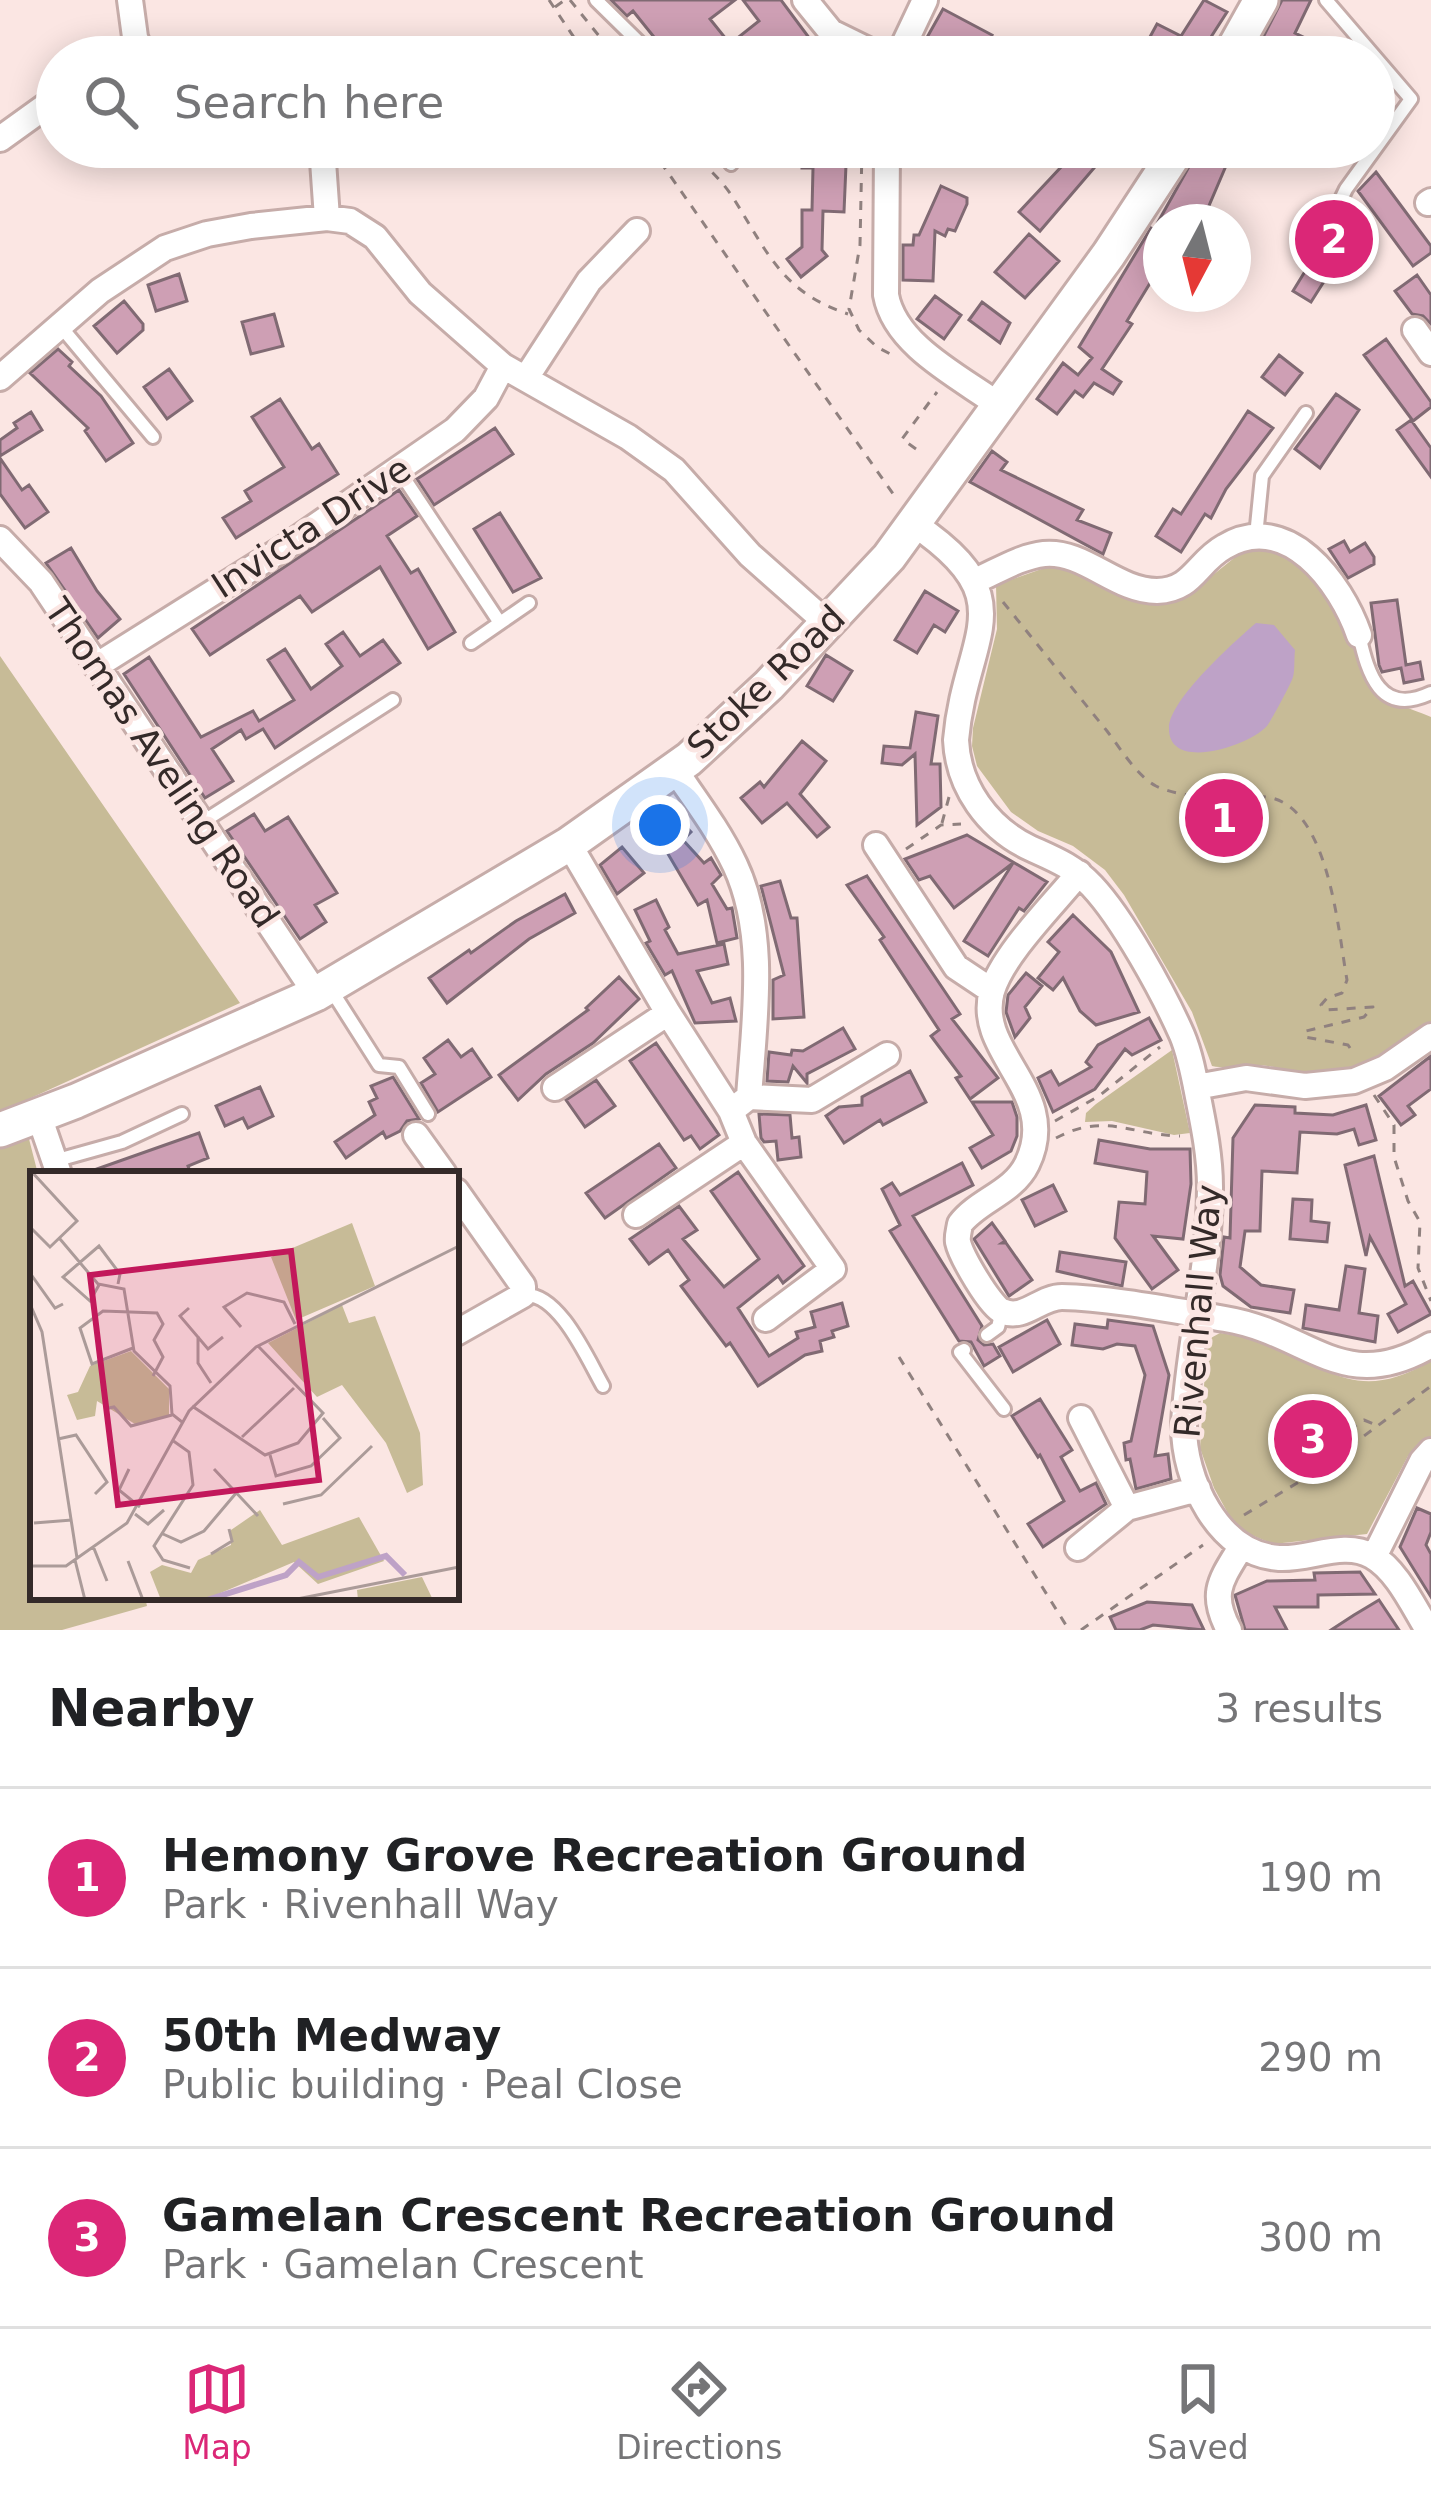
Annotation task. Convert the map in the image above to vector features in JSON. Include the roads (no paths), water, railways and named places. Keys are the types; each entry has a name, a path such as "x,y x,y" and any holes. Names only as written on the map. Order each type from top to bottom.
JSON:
{"street":[{"path":"130,0 134,36"},
{"path":"806,0 827,29 839,36"},
{"path":"908,36 925,0"},
{"path":"1241,36 1261,0"},
{"path":"0,139 36,113"},
{"path":"323,168 327,218"},
{"path":"887,168 887,303 902,331 1000,406"},
{"name":"Stoke Road","path":"0,1130 322,990 568,844 675,770 725,728 828,624 914,524 1164,168"},
{"path":"0,378 100,291 166,248 207,234 327,218 367,229 420,293 514,372 628,437 674,470 750,555 828,624"},
{"name":"Invicta Drive","path":"96,666 284,548 471,416 638,231"},
{"path":"1415,330 1431,353"},
{"path":"914,524 979,579 1023,559 1057,554 1136,588 1162,591 1196,578 1226,545 1256,538 1287,543 1310,556 1340,593 1360,634"},
{"name":"Thomas Aveling Road","path":"0,539 40,582 200,824 322,990"},
{"name":"Rivenhall Way","path":"979,579 980,624 957,728 957,757 976,803 999,826 1079,874 1106,902 1181,1033 1196,1087 1205,1131 1210,1202 1184,1434 1198,1489 1232,1538"},
{"path":"675,770 723,842 746,896 755,950 740,1104 744,1143 833,1269 766,1319"},
{"path":"568,844 668,1013 740,1104"},
{"path":"882,852 956,967 992,991"},
{"path":"1079,874 1007,962 992,991 992,1028 1035,1113 1034,1141 1015,1181 967,1216 958,1230 963,1254 992,1303 1002,1311 1023,1313 1048,1299 1063,1297 1197,1316 1274,1330 1324,1358 1360,1366 1388,1365 1431,1345"},
{"path":"555,1088 668,1013"},
{"path":"1196,1087 1246,1078 1330,1086 1364,1078 1431,1036"},
{"path":"740,1104 812,1100 887,1055"},
{"path":"39,1116 57,1167"},
{"path":"422,1125 443,1171"},
{"path":"636,1215 744,1143"},
{"path":"459,1195 520,1280 523,1295 459,1331"},
{"path":"1081,1418 1126,1508"},
{"path":"1374,1557 1431,1451"},
{"path":"1078,1548 1126,1508 1198,1489"},
{"path":"1229,1630 1216,1602 1232,1538 1277,1558 1347,1550 1374,1557 1429,1630"}],"lane":[{"path":"596,0 633,36"},
{"path":"1326,0 1357,36"},
{"path":"1395,80 1411,99 1395,121"},
{"path":"1322,237 1361,168"},
{"path":"62,328 153,437"},
{"path":"1256,538 1262,476 1306,413"},
{"path":"398,470 500,623"},
{"path":"471,643 529,603"},
{"path":"1360,634 1370,676 1380,690 1406,700 1431,693"},
{"path":"200,824 393,700"},
{"path":"322,990 379,1065 399,1066 422,1125"},
{"path":"57,1167 182,1114"},
{"path":"523,1295 535,1294 548,1302 570,1328 603,1386"},
{"path":"987,1335 998,1327 1002,1311"},
{"path":"964,1350 960,1352 1004,1409"}],"place":[{"name":"50th Medway","path":"1334,239"},
{"name":"Hemony Grove Recreation Ground","path":"1224,818"},
{"name":"Gamelan Crescent Recreation Ground","path":"1313,1439"}]}
